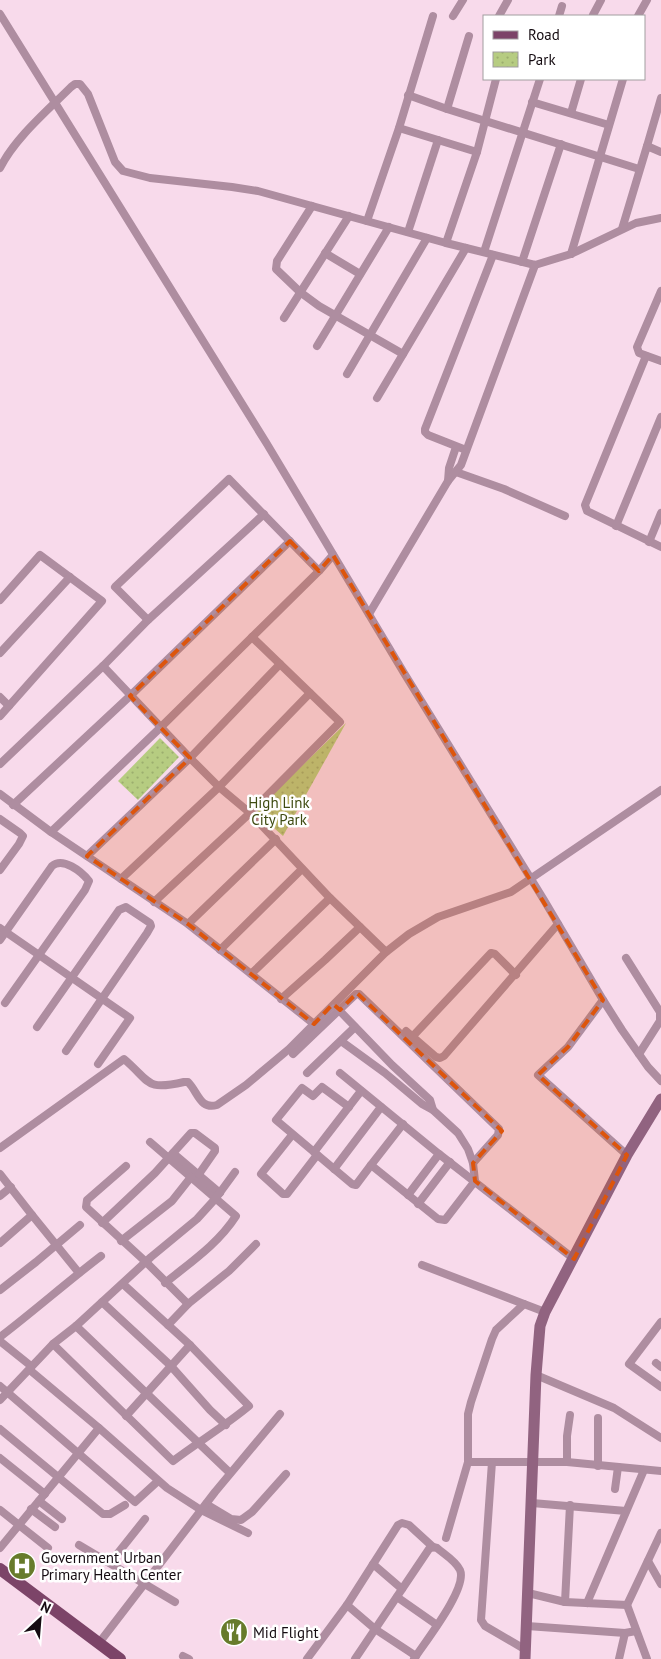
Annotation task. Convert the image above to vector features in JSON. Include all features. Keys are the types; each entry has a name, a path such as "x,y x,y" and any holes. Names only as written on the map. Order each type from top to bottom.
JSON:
{"main road":[{"path":"0,1568 120,1659"},
{"path":"0,1578 108,1659"}],"street":[{"path":"453,16 462,0"},
{"path":"500,15 508,0"},
{"path":"592,15 601,0"},
{"path":"639,15 647,0"},
{"path":"559,15 562,6"},
{"path":"0,14 54,104 220,367 603,1000 639,1054 661,1081"},
{"path":"367,221 399,128 433,16"},
{"path":"447,110 469,36"},
{"path":"446,243 477,152 496,80"},
{"path":"484,252 540,80"},
{"path":"571,113 581,80"},
{"path":"571,254 623,80"},
{"path":"0,168 14,146 75,84 80,84 84,88 114,162 127,173 150,178 244,188 427,238 535,265 571,254 622,229 650,219 661,218"},
{"path":"408,95 447,110 485,120 639,169"},
{"path":"622,229 661,98"},
{"path":"532,102 610,124"},
{"path":"399,128 477,152"},
{"path":"408,232 438,140"},
{"path":"522,262 561,144"},
{"path":"647,146 661,152"},
{"path":"312,206 275,266 276,269 300,292 335,316 403,354"},
{"path":"284,318 349,216"},
{"path":"317,346 389,227"},
{"path":"347,374 427,238"},
{"path":"377,398 466,248"},
{"path":"325,253 360,274"},
{"path":"466,450 428,435 425,429 493,255"},
{"path":"369,614 448,481 461,465 535,265"},
{"path":"661,291 638,347 639,353 661,360"},
{"path":"646,356 585,505 587,511 661,547"},
{"path":"616,526 661,417"},
{"path":"448,481 449,468 456,447"},
{"path":"456,472 504,489 565,516"},
{"path":"148,620 115,587 229,479 319,571"},
{"path":"649,542 661,513"},
{"path":"0,764 103,666 148,620 264,514"},
{"path":"14,805 290,541"},
{"path":"0,600 40,555 102,601 0,716"},
{"path":"51,832 160,728 333,555"},
{"path":"0,653 70,577"},
{"path":"154,902 250,813 340,722 252,637"},
{"path":"87,856 190,758 280,664"},
{"path":"103,666 160,728 219,787 250,813 330,898 386,952"},
{"path":"121,879 219,787 310,693"},
{"path":"0,697 9,706"},
{"path":"0,1148 124,1058 148,1082 160,1086 188,1082 204,1104 218,1105 260,1074 314,1024 386,952 423,924 511,892 661,790"},
{"path":"0,794 51,832 188,924 314,1024"},
{"path":"0,819 22,836 19,844 0,870"},
{"path":"188,924 276,839"},
{"path":"0,940 3,930 56,862 61,862 75,869 87,878 88,884 5,1003"},
{"path":"220,950 302,869"},
{"path":"251,974 330,898"},
{"path":"37,1027 122,908 126,907 150,923 151,926 147,933 66,1051"},
{"path":"406,1031 436,1057 444,1056 516,975 558,924"},
{"path":"281,999 360,927"},
{"path":"3,930 138,1024"},
{"path":"413,1036 491,953 495,954 516,975"},
{"path":"626,958 660,1012 660,1021 639,1054"},
{"path":"293,1054 356,994 359,994 498,1127 500,1130 498,1135 473,1164"},
{"path":"603,1000 568,1047 538,1075 627,1155"},
{"path":"333,1004 392,1065 430,1100 432,1110"},
{"path":"98,1064 130,1018"},
{"path":"307,1072 355,1027"},
{"path":"341,1041 432,1110 462,1138 468,1148 473,1164 475,1181 442,1221 418,1204 371,1165"},
{"path":"385,1074 392,1065"},
{"path":"340,1073 439,1154 574,1259"},
{"path":"349,1107 322,1087 313,1096 302,1088 276,1120 354,1185 403,1124"},
{"path":"292,1135 261,1174 283,1194 287,1194 361,1091"},
{"path":"527,1657 536,1376 540,1326 545,1312 627,1155 661,1100"},
{"path":"334,1169 381,1107"},
{"path":"102,1222 142,1185 191,1133 195,1133 215,1148 215,1151 172,1201 121,1241"},
{"path":"150,1142 195,1175 218,1195 236,1216 214,1244 165,1283"},
{"path":"408,1195 439,1154"},
{"path":"418,1204 450,1162"},
{"path":"126,1166 86,1202 86,1208 146,1262 188,1304"},
{"path":"0,1400 53,1344 197,1219 235,1172"},
{"path":"0,1174 80,1273"},
{"path":"0,1196 11,1187"},
{"path":"0,1243 32,1215"},
{"path":"0,1290 80,1225"},
{"path":"168,1325 188,1304 229,1271 256,1244"},
{"path":"31,1366 0,1339 101,1256"},
{"path":"422,1265 545,1312"},
{"path":"53,1344 173,1461 198,1442 226,1425 249,1406 190,1345 123,1284"},
{"path":"102,1302 170,1366 226,1425"},
{"path":"446,1538 468,1462 468,1414 492,1339 496,1330 524,1304"},
{"path":"661,1322 628,1364 661,1386"},
{"path":"76,1326 147,1392 230,1474"},
{"path":"126,1416 190,1345"},
{"path":"31,1366 30,1371 167,1488 248,1533"},
{"path":"536,1376 614,1408 661,1438"},
{"path":"0,1386 135,1502 158,1481"},
{"path":"99,1643 203,1507 258,1438 280,1414"},
{"path":"567,1462 566,1436 570,1415"},
{"path":"598,1418 598,1466"},
{"path":"0,1548 99,1428"},
{"path":"0,1429 105,1515 125,1505"},
{"path":"0,1458 45,1494"},
{"path":"468,1462 567,1462 661,1471"},
{"path":"492,1462 481,1620 485,1626 527,1657"},
{"path":"614,1489 618,1467"},
{"path":"587,1603 644,1470"},
{"path":"203,1507 231,1519 241,1520 252,1512 286,1474"},
{"path":"39,1501 62,1519"},
{"path":"532,1503 626,1511"},
{"path":"565,1602 570,1505"},
{"path":"31,1509 55,1527"},
{"path":"0,1510 48,1548"},
{"path":"110,1563 145,1519"},
{"path":"307,1659 347,1606 398,1525 402,1523 409,1525 457,1566 460,1571 461,1576 456,1594 415,1658 347,1606"},
{"path":"648,1659 627,1605 661,1533"},
{"path":"79,1545 174,1602"},
{"path":"358,1658 375,1629 429,1549 433,1547"},
{"path":"648,1561 661,1584"},
{"path":"373,1564 402,1589"},
{"path":"528,1593 565,1602 627,1605"},
{"path":"397,1597 437,1625"},
{"path":"528,1626 624,1633 636,1631"},
{"path":"619,1659 624,1633"}],"highlighted area":[{"path":"290,541 319,571 333,555 603,1000 568,1047 538,1075 627,1155 574,1259 475,1181 473,1163 502,1131 357,993 340,1010 333,1004 314,1024 188,924 87,856 190,758 130,696"}],"green space":[{"name":"High Link City Park","path":"346,723 283,836 255,811"},
{"path":"160,738 179,757 138,800 118,781"}],"place":[{"name":"Government Urban Primary Health Center","path":"22,1566"},
{"name":"Mid Flight","path":"234,1632"}]}
